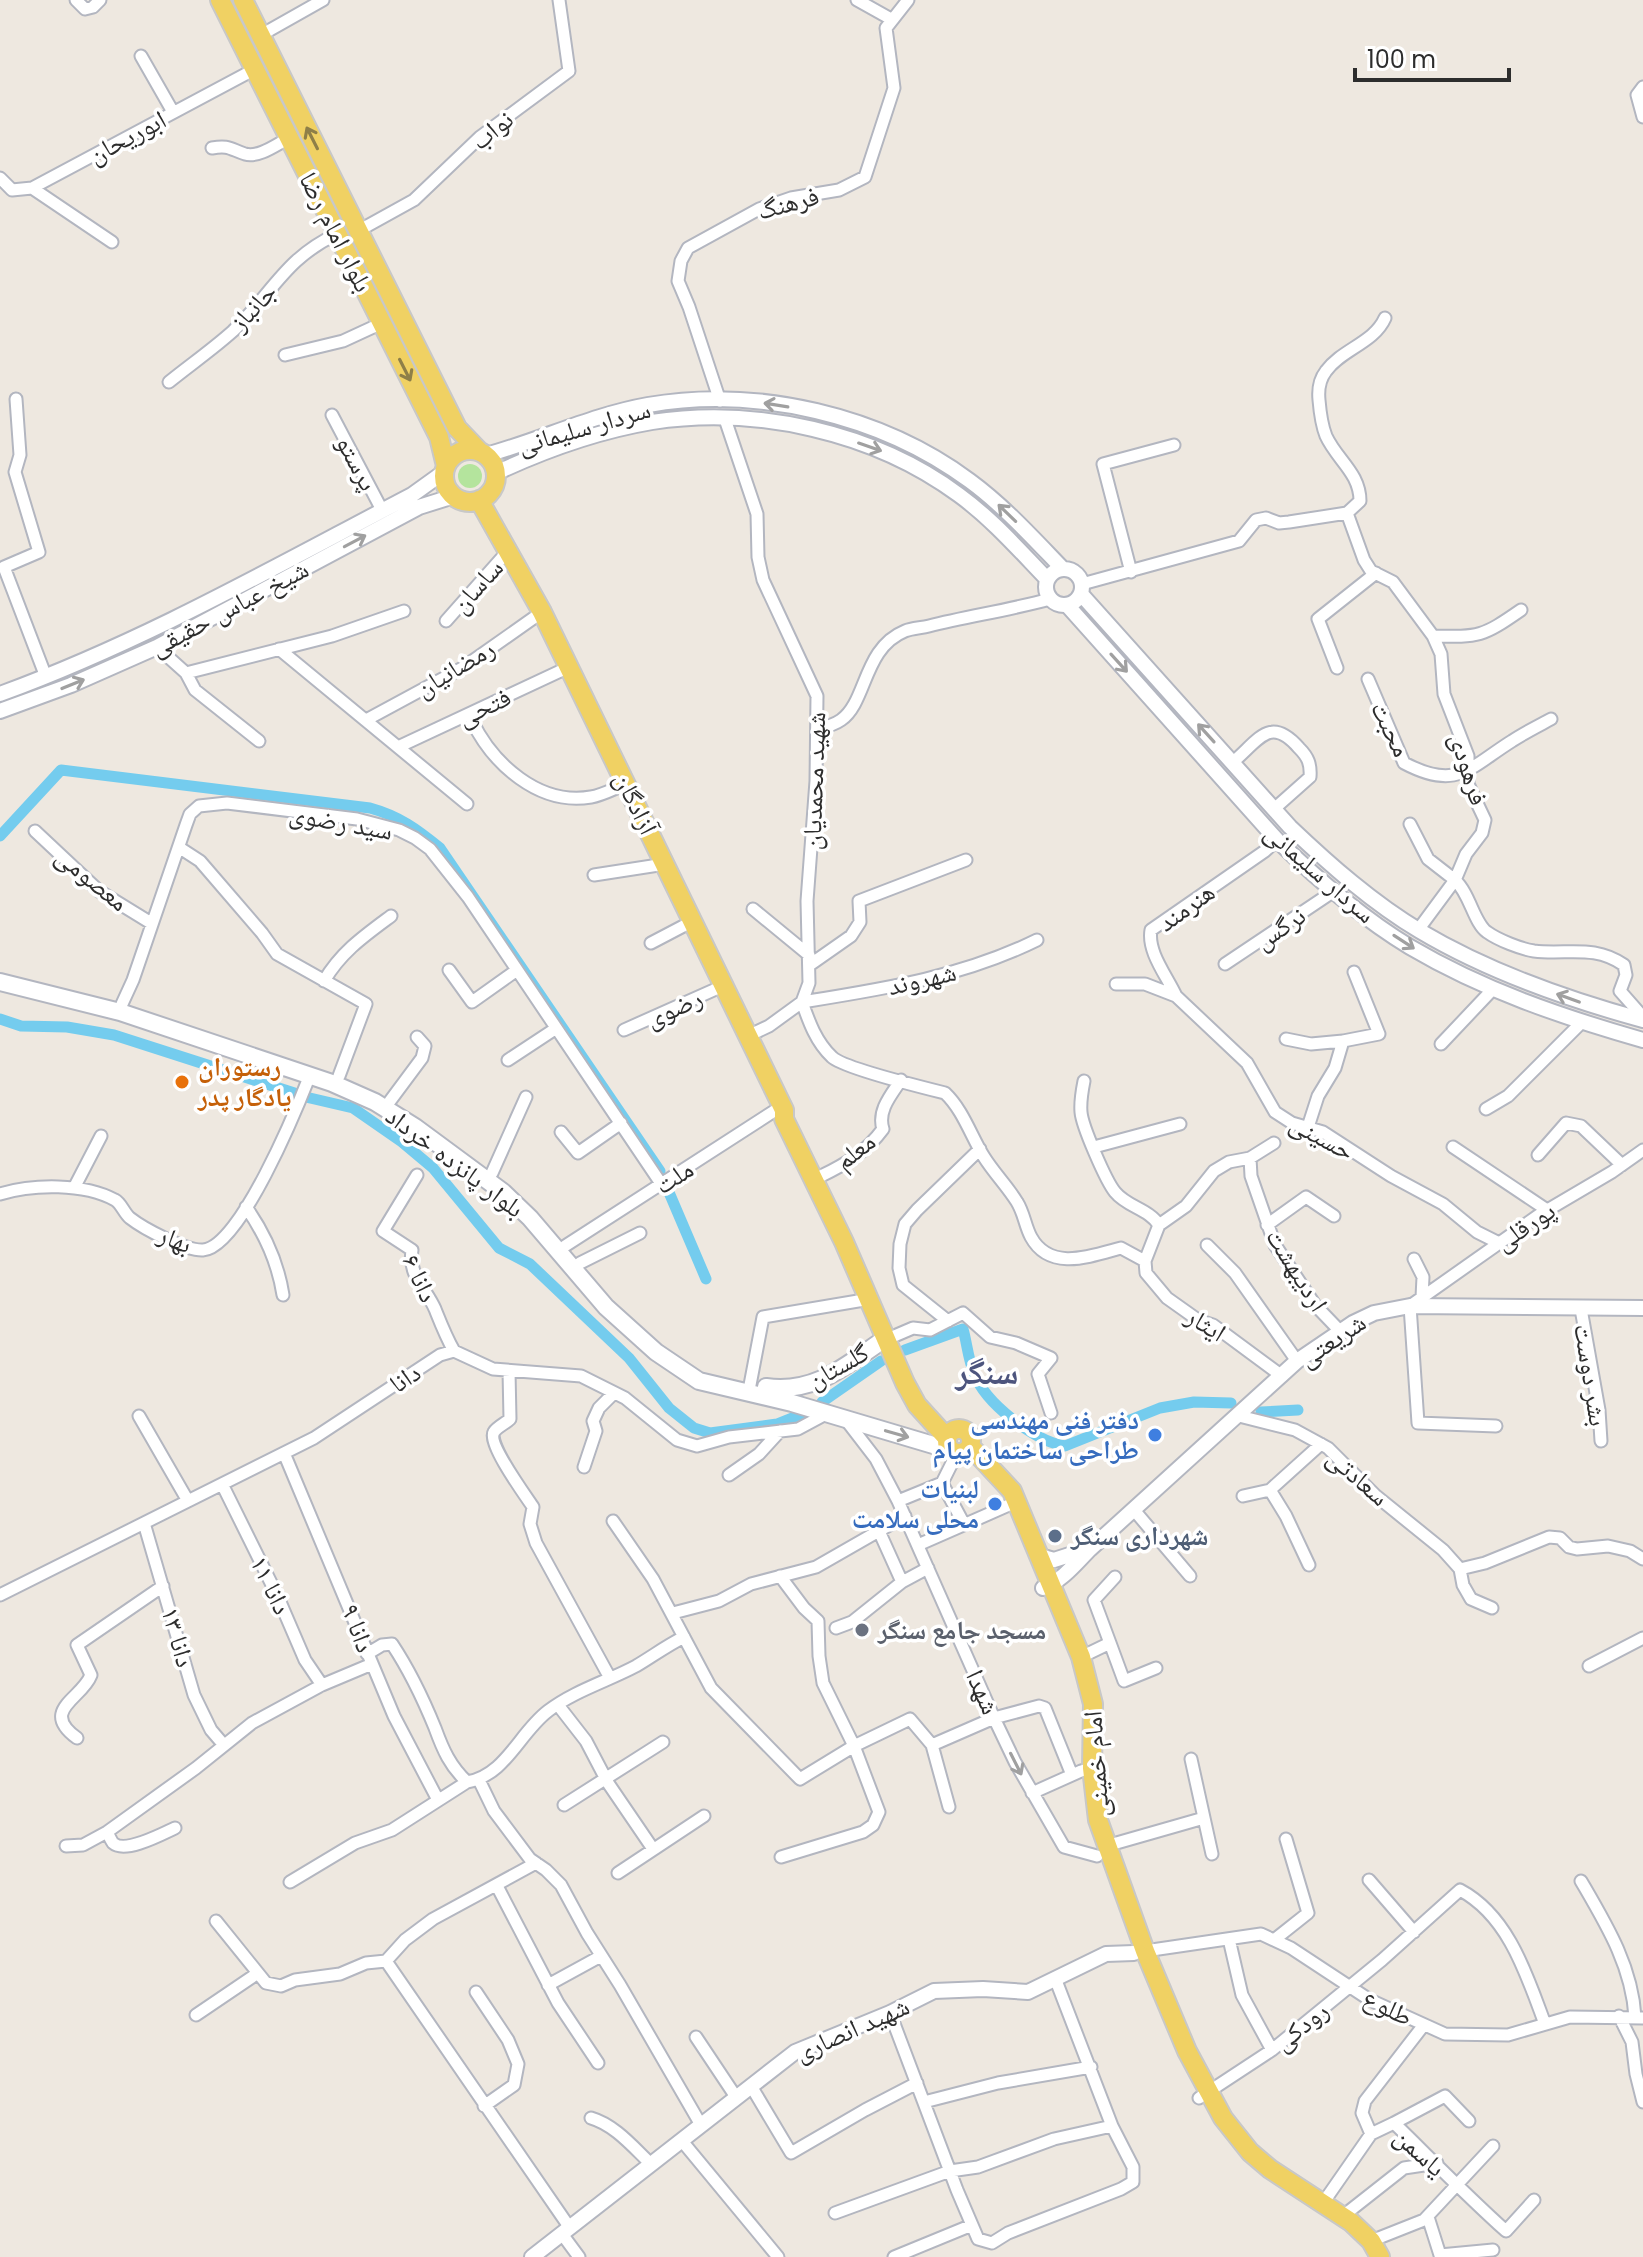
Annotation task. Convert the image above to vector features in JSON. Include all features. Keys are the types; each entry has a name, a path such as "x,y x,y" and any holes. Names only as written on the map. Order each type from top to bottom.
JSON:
{"main road":[{"name":"بلوار امام رضا","path":"220,0 439,437 445,469"},
{"name":"بلوار امام رضا","path":"243,0 457,428 483,454"},
{"path":"460,452 483,454 496,473 494,486 479,500 466,502 454,496 446,486 445,469 460,452"},
{"name":"آزادگان","path":"479,500 542,612 750,1035 783,1108 784,1119 889,1338 917,1405 957,1445"},
{"name":"بلوار پانزده خرداد","path":"0,970 122,1004 339,1076 390,1101 492,1173 537,1211 606,1307 656,1352 699,1381 957,1445"},
{"name":"بلوار پانزده خرداد","path":"0,982 120,1012 310,1075 375,1102 415,1127 510,1199 662,1344 704,1373 750,1385 789,1390"},
{"name":"آزادگان","path":"783,1108 791,1115 877,1295 889,1338"},
{"name":"گلستان","path":"789,1390 822,1380 889,1338"},
{"name":"امام خمینی","path":"957,1445 989,1476 1009,1505 1081,1657 1093,1704 1082,1771"},
{"name":"امام خمینی","path":"957,1445 1012,1491 1040,1556 1082,1693 1082,1771 1098,1820 1101,1851 1140,1952 1204,2095"},
{"path":"1204,2095 1250,2152 1270,2169 1343,2216 1372,2252"},
{"path":"1204,2095 1223,2139 1245,2164 1372,2252"}],"street":[{"path":"76,0 85,9 93,7 100,0"},
{"path":"261,35 323,0"},
{"name":"نواب","path":"358,231 414,200 480,137 569,71 559,0"},
{"path":"857,0 891,19 908,0"},
{"name":"فرهنگ","path":"720,401 678,281 681,261 688,248 759,209 791,198 839,190 865,177 894,88 886,28 891,19"},
{"path":"141,56 173,112"},
{"name":"ابوریحان","path":"32,188 255,69"},
{"path":"1643,87 1637,95 1643,117"},
{"path":"212,148 225,146 247,155 256,154 289,138"},
{"path":"0,178 12,190 32,188 112,242"},
{"name":"جانباز","path":"169,382 233,330 313,245 337,234"},
{"path":"1082,589 1079,576 1062,568 1053,572 1045,586 1050,599 1067,605 1075,601 1082,589 1239,541 1256,520 1266,518 1279,523 1347,513 1360,501 1357,479 1325,434 1318,389 1326,371 1380,330 1385,318"},
{"path":"285,355 343,341 382,323"},
{"path":"16,399 20,455 15,472 39,552 4,567 46,677"},
{"name":"سردار سلیمانی","path":"483,454 615,412 650,405 720,401 804,409 888,434 933,456 1003,508 1062,568"},
{"name":"پرستو","path":"332,415 382,510"},
{"name":"سردار سلیمانی","path":"496,473 581,439 653,422 725,419 800,427 882,450 924,472 991,521 1047,579"},
{"name":"شهید محمدیان","path":"725,419 757,514 758,557 763,580 817,696 818,729 807,901 809,983 802,1002"},
{"path":"1131,572 1103,464 1174,445"},
{"name":"شیخ عباس حقیقی","path":"0,694 150,633 412,495 445,469"},
{"name":"شیخ عباس حقیقی","path":"0,711 71,685 157,647 419,507 454,496"},
{"name":"فرهودی","path":"1347,513 1371,571 1393,582 1433,636 1441,654 1444,694 1468,756 1468,784 1485,820 1482,833 1466,854 1455,880 1418,930"},
{"name":"ساسان","path":"446,621 508,551"},
{"path":"1337,668 1318,619 1376,573"},
{"name":"سردار سلیمانی","path":"1082,589 1274,809 1320,855 1418,930 1500,972 1588,1004 1643,1019"},
{"path":"818,729 844,719 855,705 871,663 887,644 904,632 980,614 1006,612 1050,599"},
{"name":"سردار سلیمانی","path":"1067,605 1277,840 1334,891 1408,946 1493,989 1582,1022 1643,1040"},
{"path":"1433,636 1473,637 1487,633 1521,610"},
{"path":"186,673 332,636 404,611"},
{"name":"رمضانیان","path":"366,720 464,667 542,612"},
{"path":"157,647 186,673 195,690 259,741"},
{"path":"279,649 467,804"},
{"name":"فتحی","path":"398,747 569,667"},
{"name":"محبت","path":"1368,679 1404,763 1430,775 1454,776 1468,772"},
{"path":"1468,772 1513,740 1551,719"},
{"path":"472,721 482,741 494,755 515,776 538,789 565,798 591,797 626,784"},
{"path":"1233,762 1269,732 1278,730 1288,735 1304,752 1311,765 1310,777 1274,809"},
{"name":"سید رضوی","path":"122,1004 190,814 199,806 209,803 357,819 399,830 430,849 468,897 662,1185"},
{"path":"1410,824 1428,859 1465,890 1482,927 1489,933 1532,951 1573,949 1611,956 1624,965 1626,975 1620,991 1643,1019"},
{"name":"معصومی","path":"35,831 99,891 151,923"},
{"name":"هنرمند","path":"1176,996 1154,953 1149,938 1151,930 1277,840"},
{"path":"180,848 200,861 277,954 366,1004 339,1076"},
{"path":"753,909 810,959 851,936 860,922 859,901 966,860"},
{"path":"594,875 665,864"},
{"name":"نرگس","path":"1225,964 1334,891"},
{"path":"324,981 335,962 350,946 391,916"},
{"path":"651,943 693,921"},
{"name":"شهروند","path":"802,1002 914,984 973,968 1037,940"},
{"path":"449,970 472,1002 517,970"},
{"path":"1286,1039 1311,1044 1379,1034 1354,972"},
{"path":"1116,984 1145,984 1176,996"},
{"name":"رضوی","path":"624,1030 725,985"},
{"path":"1441,1044 1493,989"},
{"name":"حسینی","path":"1176,996 1247,1063 1275,1112 1292,1123 1323,1132 1391,1176 1443,1204 1477,1232 1499,1243"},
{"path":"750,1035 769,1026 802,1002 810,1025 834,1059 849,1067 945,1093 956,1103 980,1149 1019,1205 1031,1239 1041,1252 1054,1257 1083,1259 1121,1248 1145,1261 1159,1225 1186,1206 1214,1171 1229,1162 1250,1158 1274,1143"},
{"path":"1486,1109 1508,1096 1582,1022"},
{"path":"508,1060 555,1029"},
{"path":"390,1101 422,1058 425,1046 417,1037"},
{"path":"1308,1127 1318,1096 1335,1068 1343,1041"},
{"name":"بهار","path":"0,1194 34,1187 74,1188 116,1200 129,1217 186,1248 205,1250 217,1244 246,1207 274,1162 310,1075"},
{"name":"معلم","path":"821,1176 854,1159 877,1137 883,1129 880,1119 883,1109 901,1080"},
{"path":"1084,1081 1081,1115 1115,1192 1155,1219 1159,1225"},
{"path":"492,1173 526,1097"},
{"name":"ملت","path":"562,1249 783,1108"},
{"path":"561,1132 578,1153 621,1123"},
{"path":"1538,1155 1566,1123 1581,1126 1622,1165"},
{"path":"1094,1147 1180,1124"},
{"path":"74,1188 101,1136"},
{"path":"1453,1147 1547,1210"},
{"path":"948,1321 903,1285 899,1268 900,1244 905,1224 953,1172 980,1149"},
{"name":"پورقلی","path":"1416,1302 1547,1210 1643,1150"},
{"name":"اردیبهشت","path":"1250,1158 1251,1176 1275,1245 1315,1305 1340,1331"},
{"name":"دانا ۶","path":"417,1175 383,1231 412,1250 414,1275 434,1307 454,1351"},
{"path":"1267,1225 1306,1197 1334,1216"},
{"path":"246,1207 268,1244 280,1276 283,1295"},
{"path":"580,1263 640,1233"},
{"path":"1207,1245 1235,1273 1297,1361"},
{"path":"1414,1259 1423,1277 1416,1302 1418,1423 1496,1426"},
{"name":"ایثار","path":"1145,1261 1146,1273 1167,1298 1198,1320 1213,1325 1282,1376"},
{"path":"750,1385 763,1317 870,1299"},
{"name":"شریعتی","path":"1047,1586 1297,1361 1340,1331 1374,1313 1416,1302 1581,1309 1643,1308"},
{"name":"بشر دوست","path":"1581,1309 1599,1410 1601,1441"},
{"path":"889,1338 913,1328 930,1330 963,1313 990,1337 1016,1343 1051,1358 1038,1374 1051,1413"},
{"path":"454,1351 476,1363 509,1371 581,1376 625,1398 677,1440 697,1446 729,1437 798,1429 826,1414"},
{"name":"دانا","path":"0,1595 314,1438 440,1355 454,1351"},
{"path":"509,1371 510,1419 495,1431 492,1438 496,1450 533,1507 530,1524 536,1543 610,1678"},
{"path":"584,1467 596,1431 593,1421 599,1408 614,1393"},
{"path":"139,1416 188,1501"},
{"name":"سعادتی","path":"1239,1416 1295,1430 1328,1448 1375,1495 1443,1550 1460,1569 1463,1585 1471,1599 1492,1608"},
{"name":"شهدا","path":"845,1419 876,1459 898,1501 994,1718 1032,1793 1064,1847 1101,1851"},
{"path":"729,1475 759,1454 780,1431"},
{"path":"1243,1496 1270,1490 1321,1444"},
{"path":"898,1501 942,1483 957,1445"},
{"name":"دانا ۹","path":"284,1453 370,1659 438,1800"},
{"path":"942,1483 964,1524"},
{"name":"دانا ۱۱","path":"222,1484 305,1660 322,1685"},
{"path":"1270,1490 1309,1565"},
{"path":"918,1545 1009,1505"},
{"path":"1134,1510 1190,1576"},
{"path":"673,1613 719,1601 751,1584 816,1567 905,1516"},
{"path":"613,1521 673,1613 711,1688 800,1779 854,1746 910,1719 932,1745 949,1807"},
{"name":"دانا ۱۳","path":"144,1523 194,1695 211,1730 223,1744"},
{"path":"879,1531 902,1582"},
{"path":"1460,1569 1485,1563 1549,1537 1560,1538 1569,1547 1577,1549 1608,1546 1630,1551 1643,1559"},
{"name":"شریعتی","path":"1040,1556 1054,1560 1090,1549"},
{"path":"836,1628 852,1622 902,1582 928,1568"},
{"path":"780,1576 818,1621 823,1683 854,1746 879,1812 873,1825 863,1832 781,1857"},
{"path":"1115,1577 1094,1600 1124,1681 1156,1668"},
{"path":"77,1738 68,1732 62,1719 63,1708 74,1694 88,1684 91,1675 77,1645 163,1586"},
{"path":"290,1882 355,1843 392,1830 499,1766 548,1711 684,1637"},
{"path":"1589,1666 1643,1638"},
{"path":"1081,1657 1110,1643"},
{"path":"66,1846 83,1845 107,1832 252,1723 370,1659 382,1645 392,1644 454,1770 473,1781 530,1859 561,1885 701,2125"},
{"path":"558,1705 586,1741 605,1778 653,1849"},
{"path":"932,1745 994,1718 1034,1706 1045,1708 1082,1771 1032,1793"},
{"path":"564,1805 663,1742"},
{"path":"1191,1759 1212,1854"},
{"path":"618,1873 704,1816"},
{"path":"1101,1851 1204,1818"},
{"path":"107,1832 112,1843 122,1847 175,1828"},
{"path":"1274,1940 1308,1913 1286,1839"},
{"path":"216,1921 266,1983 281,1986 295,1980 340,1974 366,1963 386,1961 405,1940 433,1919 536,1863"},
{"path":"1369,1880 1414,1932"},
{"path":"1581,1881 1616,1943 1627,1969 1639,2017"},
{"path":"497,1886 548,1985 598,2063"},
{"name":"رودکی","path":"1204,2095 1272,2050 1460,1890 1470,1895 1494,1918 1516,1952 1545,2024"},
{"name":"طلوع","path":"1140,1952 1261,1934 1370,2000 1445,2034 1508,2035 1570,2017 1639,2017"},
{"path":"1229,1939 1242,1995 1272,2050"},
{"name":"شهید انصاری","path":"532,2257 795,2052 890,2013 934,1991 983,1989 1028,1992 1106,1954 1140,1952"},
{"path":"548,1985 601,1956"},
{"path":"386,1961 566,2231 579,2257"},
{"path":"196,2015 258,1973"},
{"path":"890,2013 978,2239 992,2243 1008,2233 1133,2182 1133,2167 1112,2126 1055,1978"},
{"path":"476,1992 508,2040 518,2064 514,2085 484,2106"},
{"path":"1619,2016 1632,2042 1643,2102"},
{"path":"1371,2134 1362,2113 1365,2101 1423,2026"},
{"path":"696,2037 736,2097"},
{"path":"1632,2042 1643,2050"},
{"path":"924,2102 998,2083 1091,2067"},
{"path":"751,2086 791,2153 917,2083"},
{"path":"1394,2123 1445,2096 1469,2121"},
{"path":"591,2118 617,2132 651,2164"},
{"name":"یاسمن","path":"1323,2203 1371,2134 1394,2123 1506,2231 1534,2200"},
{"path":"835,2213 950,2171 978,2167 1054,2139 1112,2126"},
{"path":"682,2141 778,2257"},
{"path":"1372,2252 1428,2217 1493,2146"},
{"path":"1343,2216 1404,2168 1437,2163"},
{"path":"1428,2217 1440,2255 1493,2250"},
{"path":"894,2257 972,2225"}],"green space":[{"path":"470,464 479,467 482,476 479,485 470,488 461,485 458,476 461,467"}],"waterway":[{"path":"0,836 61,770 370,808 399,819 440,848 660,1171"},
{"path":"0,1019 21,1026 67,1027 114,1035 310,1098 353,1108 433,1168 499,1248 530,1264 629,1358 669,1408 694,1428 710,1433 777,1424 802,1414"},
{"path":"668,1190 706,1279"},
{"path":"905,1350 963,1329 972,1368 988,1396 1025,1429 1065,1446 1160,1408 1194,1402 1231,1403"},
{"path":"822,1402 881,1361"},
{"path":"1261,1412 1298,1410"}],"place":[{"name":"رستوران یادگار پدر","path":"182,1082"},
{"name":"دفتر فنی مهندسی طراحی ساختمان پیام","path":"1155,1435"},
{"name":"لبنیات محلی سلامت","path":"995,1504"},
{"name":"شهرداری سنگر","path":"1055,1536"},
{"name":"مسجد جامع سنگر","path":"862,1630"}],"district":[{"name":"سنگر","path":"987,1372"}]}
